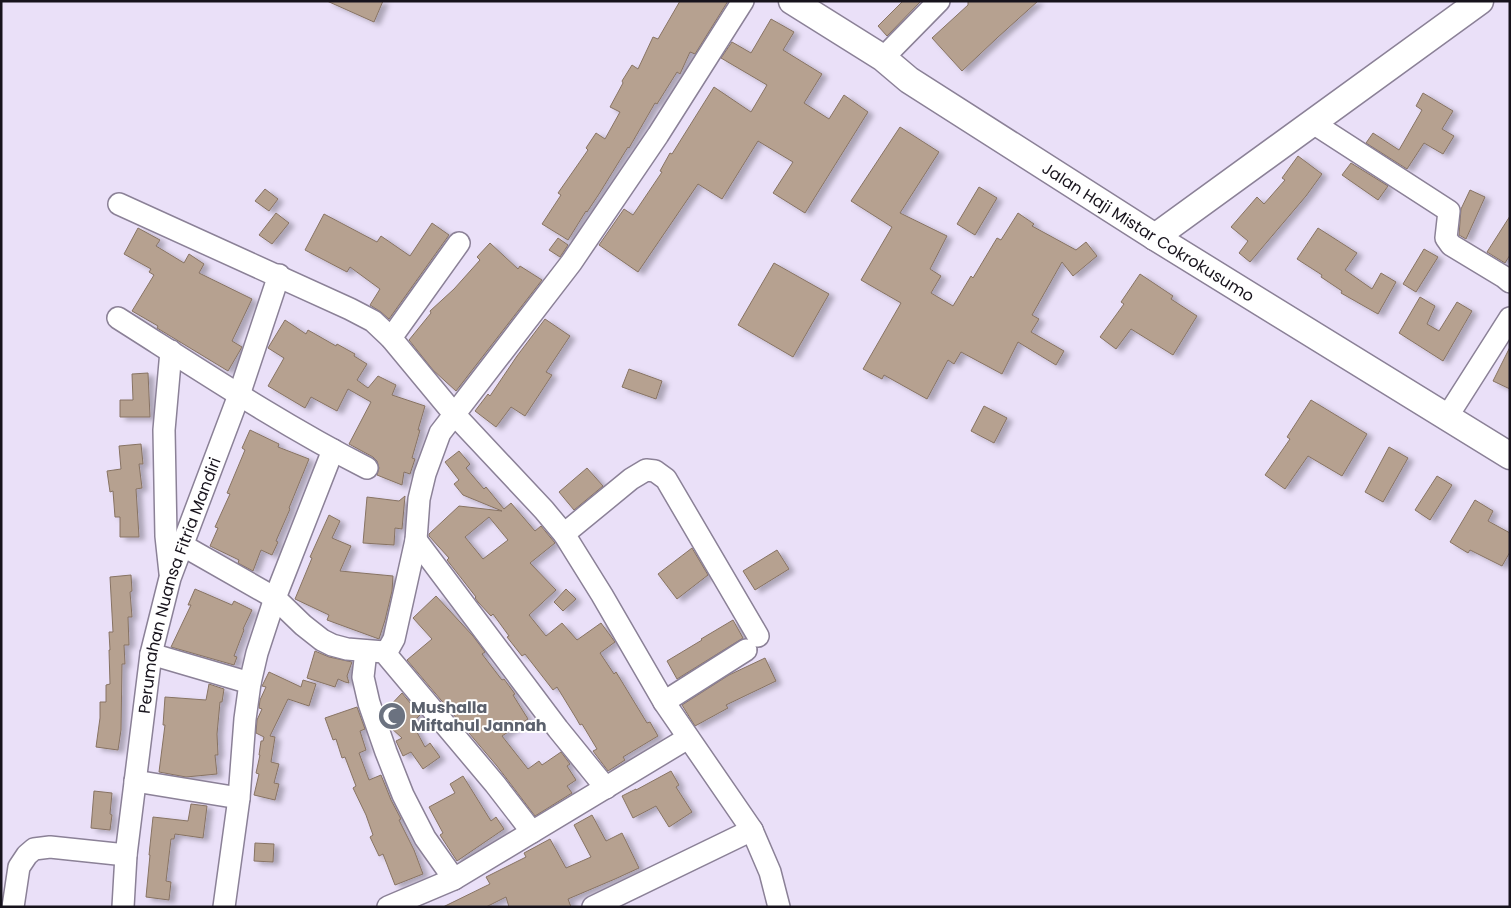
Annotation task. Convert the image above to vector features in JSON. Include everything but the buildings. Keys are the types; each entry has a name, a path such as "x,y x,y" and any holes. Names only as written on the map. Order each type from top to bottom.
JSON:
{"main road":[{"name":"Jalan Haji Mistar Cokrokusumo","path":"792,1 883,58 909,80 1155,237 1510,456"},
{"path":"1155,237 1480,1"}],"street":[{"path":"182,545 275,598 303,625 322,640 332,645 347,649 375,652 390,648 394,639 416,540 419,499 425,474 440,433 571,263 658,135 744,1"},
{"path":"883,58 939,1"},
{"path":"1313,123 1449,211 1446,238 1451,245 1510,282"},
{"path":"118,204 279,275 363,315 373,321 391,338 454,414 564,534 664,702 752,830 770,872 779,907"},
{"path":"391,338 459,243"},
{"name":"Perumahan Nuansa Fitria Mandiri","path":"123,907 126,855 151,654 170,578 239,395 279,275"},
{"path":"118,318 239,395 367,468"},
{"path":"1447,417 1510,318"},
{"path":"170,578 166,536 164,430 171,351"},
{"path":"224,907 239,798 244,728 250,683 257,652 275,598 333,450"},
{"path":"564,534 631,479 646,470 655,471 666,479 752,643 664,702"},
{"path":"416,540 558,729 606,788"},
{"path":"375,652 496,784 532,832"},
{"path":"375,652 363,677 369,703 386,752 403,795 425,838 454,879"},
{"path":"151,654 250,683"},
{"path":"388,907 454,879 688,738"},
{"path":"136,781 239,798"},
{"path":"593,907 752,830"},
{"path":"13,907 19,867 34,848 50,846 126,855"}],"place":[{"name":"Mushalla Miftahul Jannah","path":"392,716"}]}
